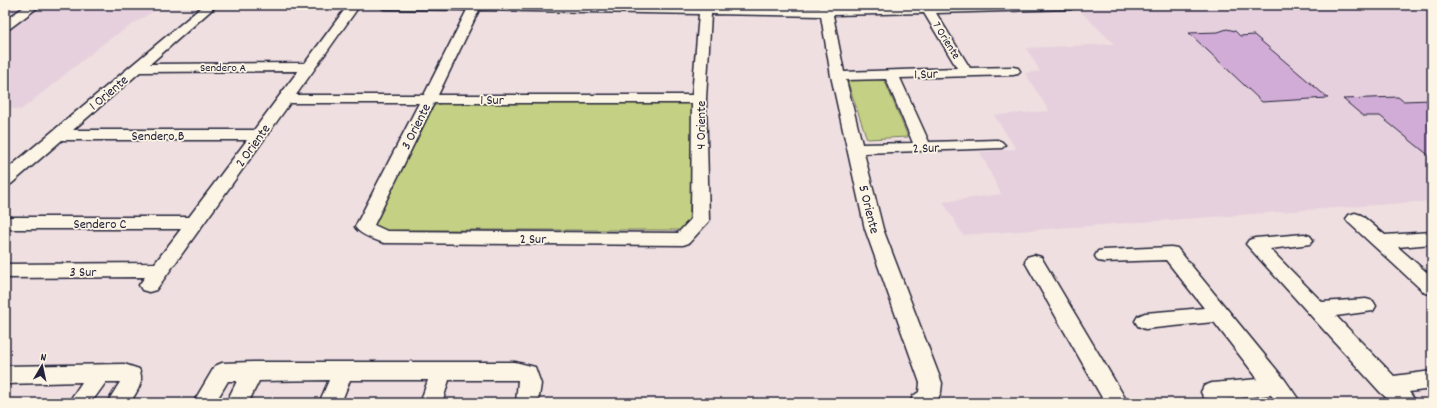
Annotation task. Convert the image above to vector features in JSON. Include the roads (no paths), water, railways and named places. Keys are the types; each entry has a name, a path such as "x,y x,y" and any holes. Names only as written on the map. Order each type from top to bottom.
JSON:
{"street":[{"path":"5,26 35,5"},
{"name":"1 Oriente","path":"5,180 212,5"},
{"name":"2 Oriente","path":"155,278 354,5"},
{"path":"384,5 928,9 1071,5"},
{"name":"3 Oriente","path":"384,237 364,227 476,6"},
{"name":"4 Oriente","path":"683,239 700,221 699,99 706,7"},
{"name":"5 Oriente","path":"826,8 838,76 874,229 931,383 930,394 926,401 921,403"},
{"name":"7 Oriente","path":"928,9 966,72"},
{"name":"Sendero A","path":"138,68 309,67"},
{"name":"1 Sur","path":"838,76 1013,71"},
{"path":"891,74 923,147"},
{"name":"1 Sur","path":"286,99 699,99"},
{"name":"Sendero B","path":"58,135 259,135"},
{"name":"2 Sur","path":"855,149 997,145"},
{"path":"1355,219 1432,288"},
{"name":"Sendero C","path":"5,223 195,223"},
{"name":"2 Sur","path":"384,237 683,239"},
{"path":"1380,242 1432,238"},
{"path":"1304,240 1255,244 1388,386 1406,403"},
{"path":"1104,256 1171,253 1290,403"},
{"path":"1034,262 1117,403"},
{"name":"3 Sur","path":"5,271 155,278"},
{"path":"1317,310 1366,306"},
{"path":"1145,322 1219,314"},
{"path":"237,403 253,371"},
{"path":"204,403 222,372 253,371 515,371 527,374 529,393"},
{"path":"330,403 343,372"},
{"path":"430,403 440,372"},
{"path":"5,376 124,373 130,375 131,383 118,403"},
{"path":"79,403 100,374"},
{"path":"1388,386 1432,380"},
{"path":"1212,392 1277,386"}]}
